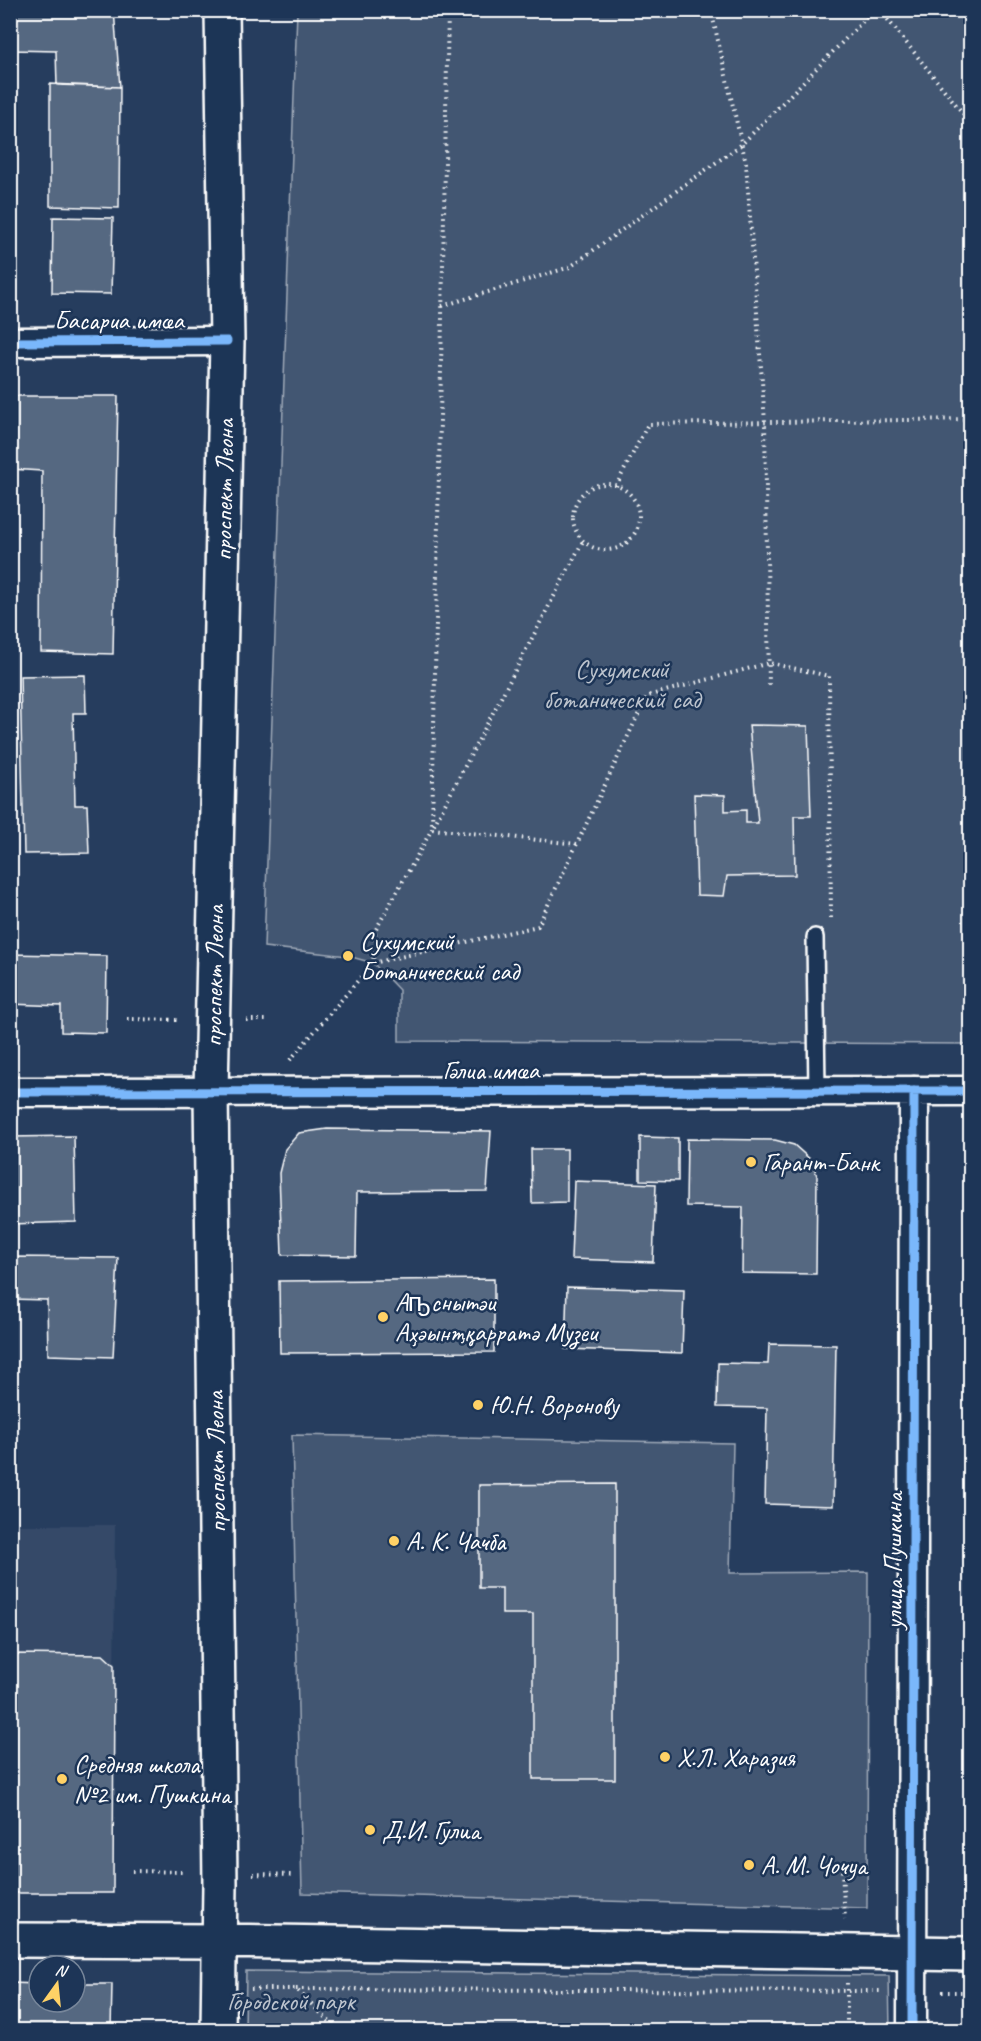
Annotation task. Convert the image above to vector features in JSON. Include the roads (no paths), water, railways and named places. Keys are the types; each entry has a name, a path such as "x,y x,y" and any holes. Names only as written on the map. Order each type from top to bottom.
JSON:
{"main road":[{"name":"проспект Леона","path":"218,2031 211,1090 227,341 222,10"},
{"path":"10,1940 219,1941 970,1954"}],"street":[{"name":"Басариа имҩа","path":"10,342 227,341"},
{"name":"улица Пушкина","path":"912,2031 915,1091"},
{"name":"Гәлиа имҩа","path":"10,1092 970,1091"}],"lane":[{"path":"815,937 817,1091"}],"place":[{"name":"Сухумский Ботанический сад","path":"348,956"},
{"name":"Гарант-Банк","path":"751,1162"},
{"name":"Аҧснытәи Аҳәынҭқарратә Музеи","path":"383,1317"},
{"name":"Ю.Н. Воронову","path":"478,1405"},
{"name":"А. К. Чачба","path":"394,1541"},
{"name":"Х.Л. Харазия","path":"665,1757"},
{"name":"Средняя школа №2 им. Пушкина","path":"62,1779"},
{"name":"Д.И. Гулиа","path":"370,1830"},
{"name":"А. М. Чочуа","path":"749,1865"}],"park label":[{"name":"Сухумский ботанический сад","path":"622,684"},
{"name":"Городской парк","path":"291,2001"}]}
